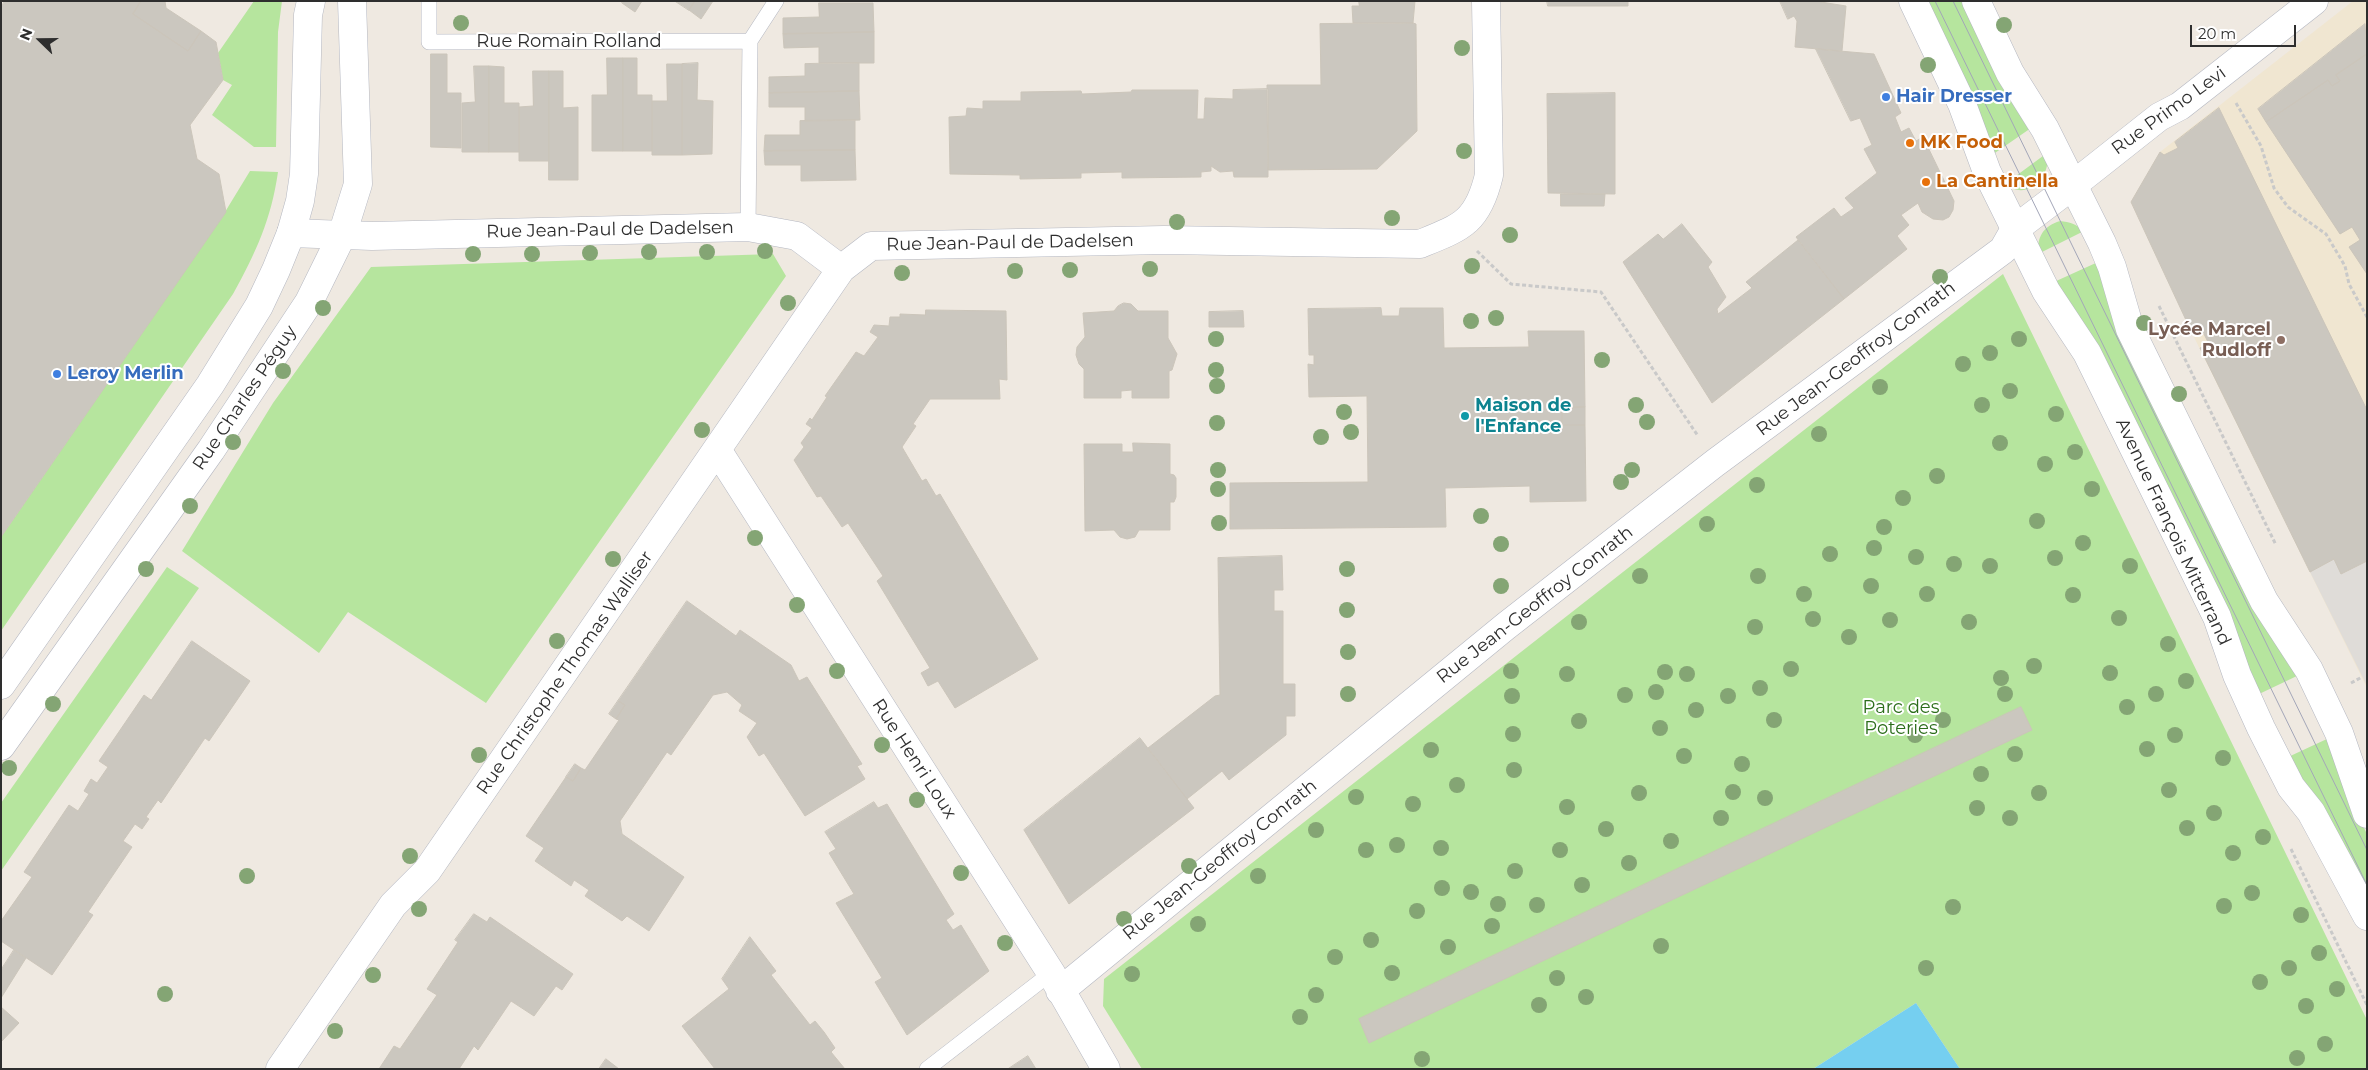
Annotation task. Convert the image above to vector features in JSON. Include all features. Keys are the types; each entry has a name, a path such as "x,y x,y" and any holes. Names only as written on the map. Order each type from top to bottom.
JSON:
{"street":[{"name":"Rue Charles Péguy","path":"1,685 210,385 259,306 291,233 300,201 304,174 308,15 311,1"},
{"name":"Rue Charles Péguy","path":"1,746 217,442 309,302 342,235 358,184 352,1"},
{"name":"Rue Jean-Paul de Dadelsen","path":"291,233 342,235 748,227 797,236 841,269 871,246 1164,240 1420,244 1454,230 1474,214 1484,194 1489,175 1486,1"},
{"name":"Avenue François Mitterrand","path":"1913,1 1962,104 1987,172 2015,229 2046,291 2096,370 2217,617 2247,699 2291,787 2311,812 2367,916"},
{"path":"1976,1 2010,73 2045,129 2109,259 2130,329 2264,602 2308,670 2339,733 2367,814"},
{"name":"Rue Primo Levi","path":"2072,185 2159,117 2180,106 2314,1"},
{"path":"2015,229 2072,185"},
{"name":"Rue Jean-Geoffroy Conrath","path":"1056,982 1715,463 2003,250 2015,229"},
{"name":"Rue Christophe Thomas Walliser","path":"280,1069 393,905 427,871 718,451 841,269"},
{"name":"Rue Henri Loux","path":"718,451 1056,982 1106,1069"}],"lane":[{"name":"Rue Romain Rolland","path":"429,1 430,42 750,41"},
{"path":"748,227 750,41 776,1"},
{"path":"927,1069 1056,982"}],"path":[{"path":"2218,76 2246,117 2261,146 2274,188 2288,207 2326,234 2344,266 2349,284 2367,317"},
{"path":"1454,230 1511,284 1601,292 1715,463"},
{"path":"2158,304 2279,553"}],"shaded area":[{"name":"Lycée Marcel Rudloff","path":"2353,1 2367,1 2367,688 2192,333 2131,202 2160,152"},
{"path":"2334,559 2341,574 2367,561 2367,686 2310,572"}],"green space":[{"path":"254,1 282,1 278,32 276,147 254,147 212,115 232,85 223,80 218,53"},
{"path":"1923,1 1966,1 2031,128 1992,155"},
{"path":"2047,153 2048,162 2046,170 2036,184 2022,190 2013,189 2005,184"},
{"path":"250,171 278,172 262,235 233,294 1,631 1,537 225,212"},
{"path":"2060,221 2073,224 2084,231 2038,254 2042,233 2049,226"},
{"path":"773,254 786,276 486,703 348,612 319,653 182,551 273,403 371,267"},
{"path":"2098,262 2299,675 2257,695 2054,282"},
{"name":"Parc des Poteries","path":"2003,274 2367,1020 2367,1069 1960,1069 1916,1003 1813,1069 1142,1069 1103,1006 1104,979"},
{"path":"167,567 199,588 1,871 1,803"},
{"path":"2329,738 2353,806 2367,834 2367,904 2286,758"}],"water":[{"path":"1916,1003 1960,1069 1813,1069"}],"building":[{"name":"Leroy Merlin","path":"5,1 141,1 133,14 188,51 201,31 216,42 223,80 190,125 197,159 219,174 226,212 1,537 1,7"},
{"path":"141,1 165,1 166,8 201,31 188,51 133,14"},
{"path":"623,1 642,1 635,12 622,3"},
{"path":"675,1 695,1 689,10"},
{"path":"695,1 713,1 701,19 689,10"},
{"path":"1359,1 1415,1 1413,23 1353,23 1352,6 1359,6"},
{"path":"1547,1 1628,1 1628,6 1548,6"},
{"path":"1780,1 1824,1 1821,2 1846,6 1842,51 1795,47 1797,21 1794,16 1788,19"},
{"path":"819,3 873,3 874,32 783,34 783,18 819,17"},
{"path":"1320,24 1416,24 1417,131 1377,169 1268,170 1267,85 1321,85"},
{"path":"2365,24 2367,54 2336,75 2340,81 2332,86 2328,80 2266,122 2258,109"},
{"path":"874,32 874,63 819,63 819,47 784,48 783,34"},
{"path":"1816,49 1874,54 1901,113 1895,117 1901,132 1909,128 1916,141 1923,137 1954,201 1953,210 1949,217 1943,220 1933,219 1922,212 1918,203 1901,215 1909,225 1897,236 1907,249 1844,299 1796,237 1834,208 1841,217 1854,208 1845,198 1877,173 1864,149 1872,145 1860,118 1851,121"},
{"path":"431,54 447,54 447,93 461,93 461,148 431,147"},
{"path":"2367,54 2367,274 2349,247 2360,240 2352,227 2340,234 2266,122 2328,80 2332,86 2340,81 2336,75"},
{"path":"607,58 623,58 623,151 592,151 592,95 607,95"},
{"path":"623,58 637,58 637,95 652,95 652,151 623,151"},
{"path":"698,63 697,100 713,101 712,154 682,155 682,64"},
{"path":"859,63 859,91 769,93 769,77 805,76 805,64"},
{"path":"667,64 682,64 682,155 652,155 652,101 667,101"},
{"path":"474,66 489,66 489,152 462,152 462,103 475,102"},
{"path":"489,66 504,67 504,103 519,103 519,152 489,152"},
{"path":"533,71 549,71 549,161 519,161 519,107 533,106"},
{"path":"549,71 563,71 563,108 578,107 578,180 549,180"},
{"path":"1268,89 1268,177 1234,177 1233,171 1220,172 1211,166 1211,171 1201,172 1201,177 1122,178 1122,172 1081,173 1081,178 1020,179 1020,175 950,174 949,117 966,116 967,108 983,109 983,101 1021,101 1021,92 1081,91 1082,94 1131,92 1132,90 1198,90 1197,119 1204,119 1205,98 1233,99 1233,90"},
{"path":"859,91 860,120 805,121 805,107 769,107 769,93"},
{"path":"1615,93 1615,194 1548,193 1547,94"},
{"path":"2219,108 2367,410 2367,561 2341,574 2334,559 2310,572 2200,348 2209,344 2201,328 2192,333 2131,202 2160,152 2164,155 2178,148 2175,142"},
{"path":"855,120 855,150 764,151 765,135 800,135 800,121"},
{"path":"855,150 856,180 801,181 801,165 765,165 764,151"},
{"path":"1561,194 1605,194 1604,206 1561,206"},
{"path":"1682,224 1712,262 1708,267 1726,297 1717,309 1718,314 1752,288 1746,282 1798,240 1844,299 1712,403 1623,262 1658,234 1663,239"},
{"path":"1124,303 1131,304 1138,311 1168,311 1168,338 1177,354 1172,370 1169,371 1169,398 1132,398 1132,390 1121,391 1121,398 1084,398 1084,369 1079,364 1076,355 1077,347 1085,337 1083,313 1114,311"},
{"name":"Maison de l'Enfance","path":"1381,308 1382,316 1399,316 1400,308 1443,308 1444,348 1529,347 1528,331 1584,331 1585,407 1562,408 1562,425 1585,425 1586,501 1530,502 1530,486 1445,488 1446,527 1230,529 1230,483 1368,482 1367,396 1309,397 1308,364 1314,365 1314,355 1309,355 1308,309"},
{"path":"926,310 1006,311 1007,380 999,379 1000,399 930,399 913,424 916,426 902,447 922,481 926,479 936,496 940,494 1038,659 955,708 938,681 928,686 921,673 930,668 877,581 883,576 848,523 842,527 821,496 817,497 794,460 804,447 801,443 812,428 806,424 810,418 812,420 827,397 825,396 856,352 864,356 878,337 870,332 874,325 889,326 890,317 900,317 900,314 925,315"},
{"path":"1243,311 1244,327 1209,327 1209,312"},
{"path":"1585,407 1585,425 1562,425 1562,408"},
{"path":"1133,443 1170,444 1170,474 1176,478 1176,497 1174,502 1170,502 1170,530 1139,530 1135,537 1127,539 1120,537 1114,530 1085,531 1084,444 1122,444 1122,452 1133,452"},
{"path":"1282,556 1283,590 1274,590 1274,611 1283,611 1283,684 1295,684 1295,716 1286,716 1286,735 1229,780 1222,771 1187,799 1148,748 1215,696 1220,695 1218,558"},
{"path":"687,601 736,636 740,630 791,665 799,681 807,677 862,764 857,766 865,779 805,816 764,753 759,756 747,737 757,723 739,711 742,705 727,692 713,695 671,755 667,752 620,821 622,834 684,877 649,931 627,916 622,921 585,896 589,890 574,880 571,886 535,861 544,848 526,836 566,777 573,781 581,768 585,770 619,720 616,719 625,705 618,701"},
{"path":"192,641 250,681 209,741 205,738 161,803 158,800 146,817 149,819 142,829 135,824 123,841 132,847 88,912 93,915 52,975 1,941 1,921 32,877 24,872 69,805 78,811 89,794 84,791 91,779 97,783 108,767 99,761 144,695 151,700"},
{"path":"618,701 625,705 616,719 609,714"},
{"path":"2021,707 2032,730 1369,1043 1359,1019"},
{"path":"1140,738 1194,808 1069,904 1024,830"},
{"path":"575,764 581,768 573,781 566,777"},
{"path":"874,802 878,808 887,804 954,914 946,920 953,930 961,925 989,971 907,1035 875,982 882,978 836,903 854,894 829,853 836,849 825,832"},
{"path":"474,914 487,922 490,917 573,974 562,990 556,986 534,1016 511,1001 478,1050 474,1046 459,1069 379,1069 394,1046 400,1049 437,995 427,989 458,942 455,940"},
{"path":"750,937 776,971 771,975 810,1025 815,1021 824,1032 835,1048 831,1052 845,1069 715,1069 682,1026 729,989 722,979"},
{"path":"14,950 26,958 1,998 1,970"},
{"path":"1,1007 19,1023 1,1042"},
{"path":"1028,1056 1036,1069 1008,1069"},
{"path":"606,1059 619,1069 599,1069"}],"tram line":[{"path":"1935,1 2367,885"},
{"path":"1953,1 2367,850"}],"place":[{"name":"Hair Dresser","path":"1886,97"},
{"name":"MK Food","path":"1910,143"},
{"name":"La Cantinella","path":"1926,182"},
{"name":"Lycée Marcel Rudloff","path":"2281,340"},
{"name":"Leroy Merlin","path":"57,374"},
{"name":"Maison de l'Enfance","path":"1465,416"}]}
